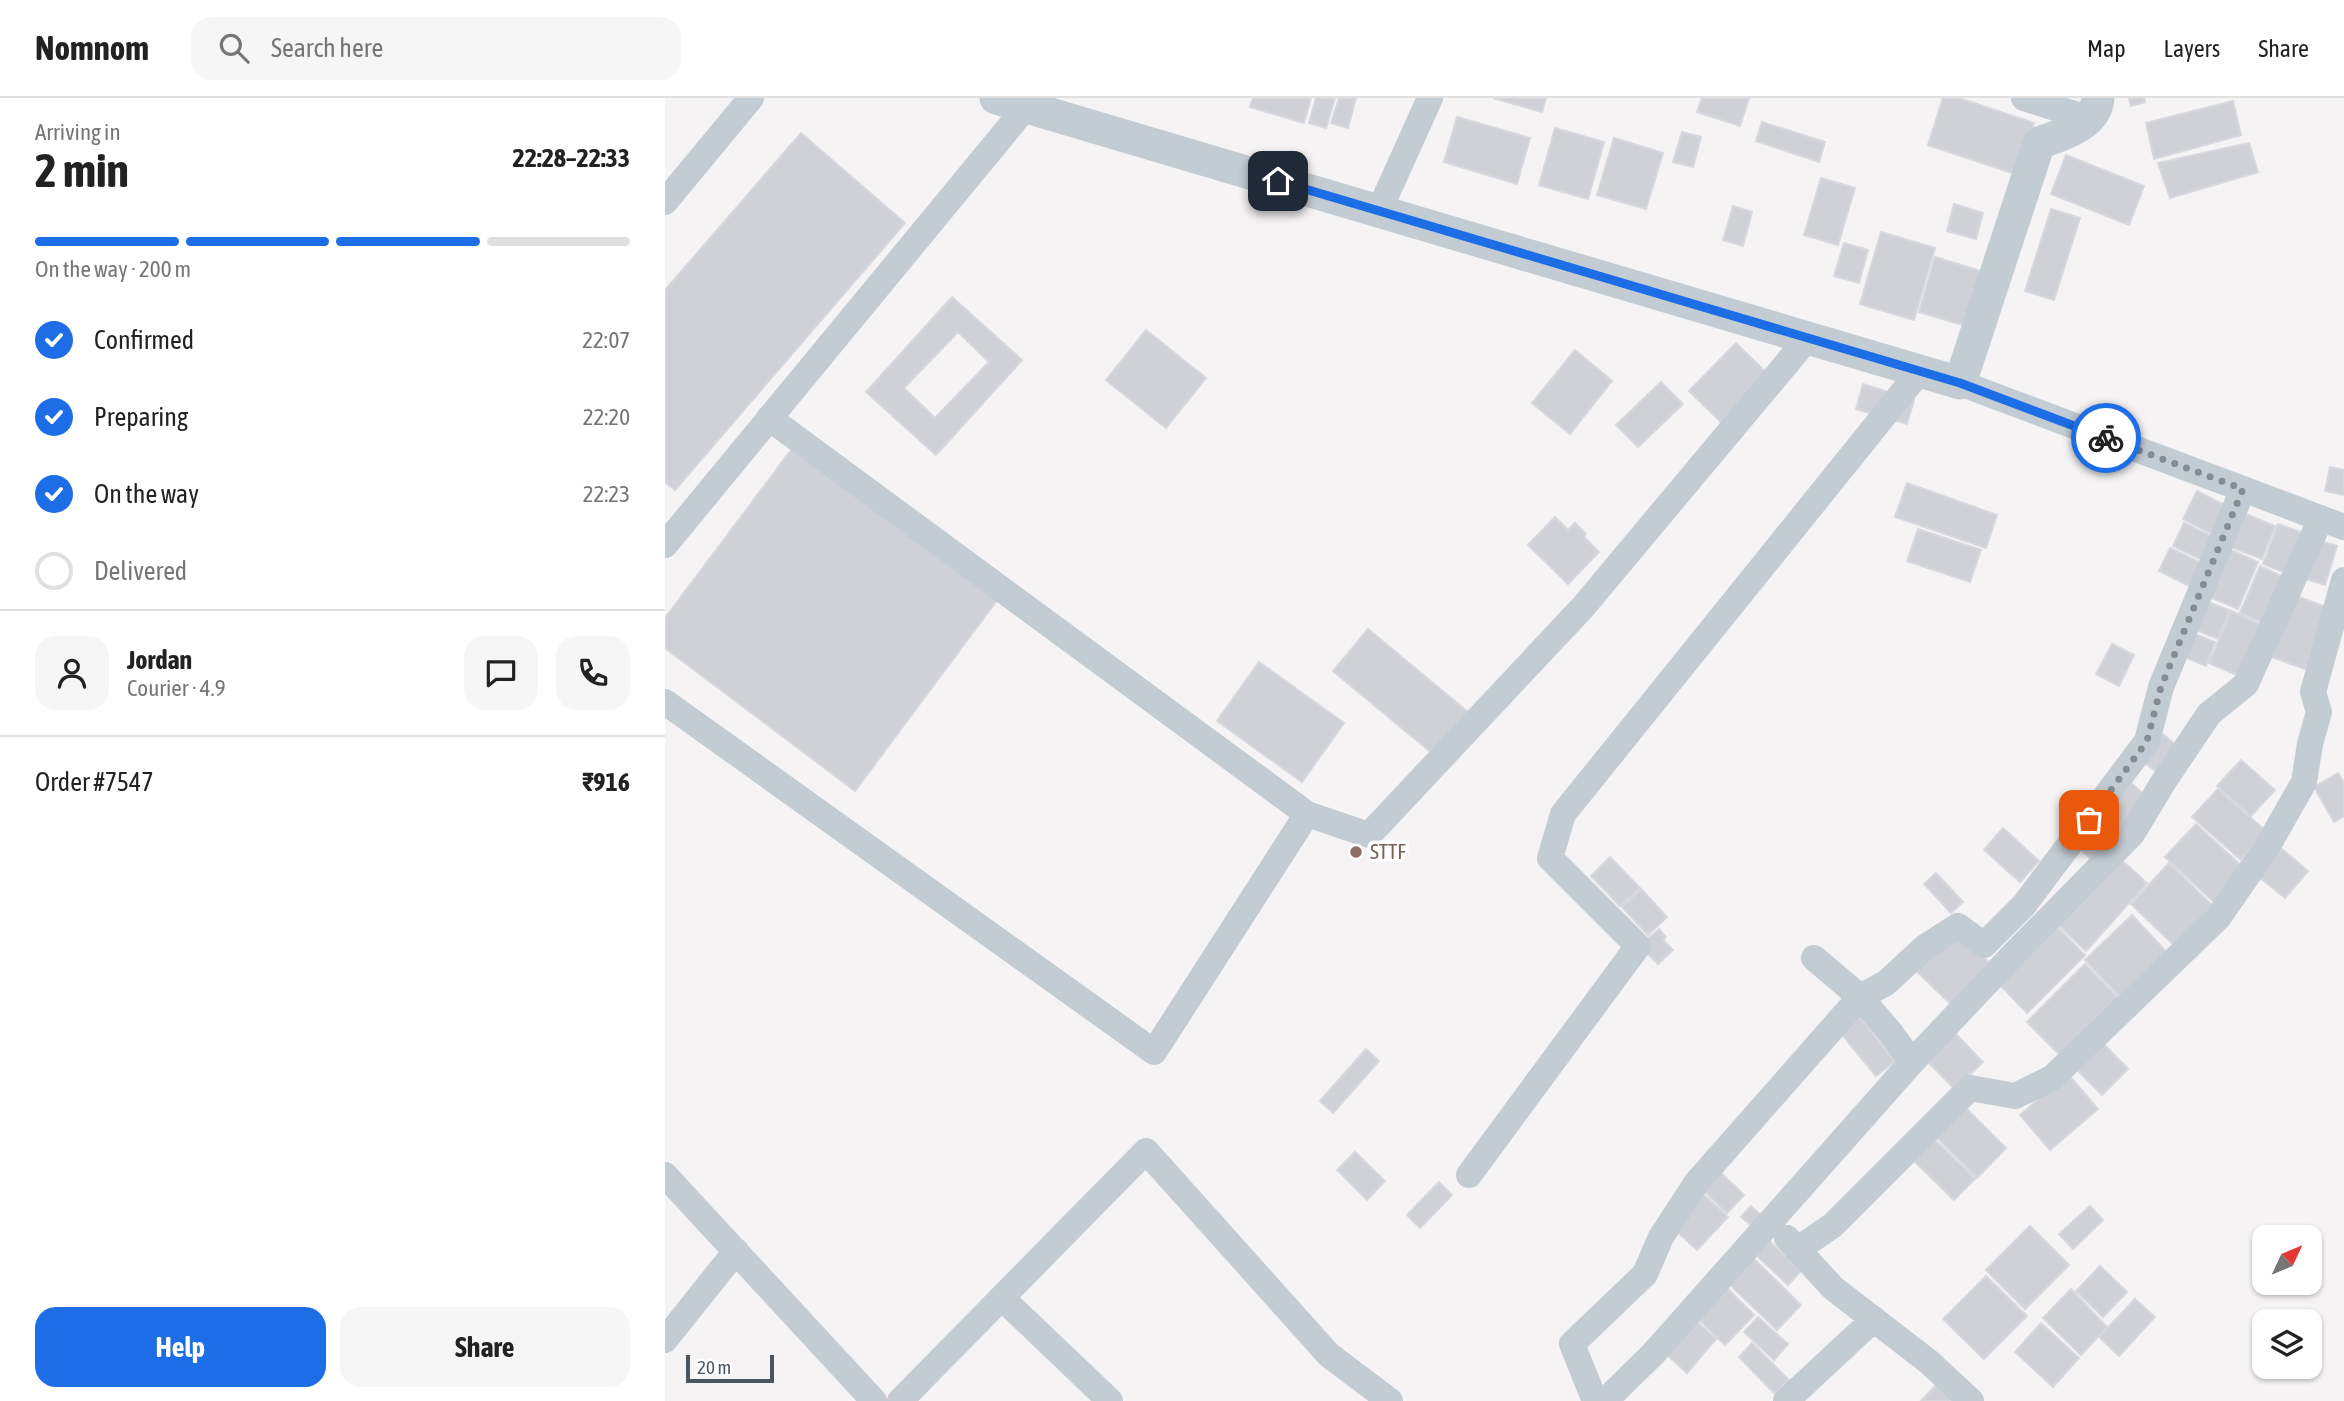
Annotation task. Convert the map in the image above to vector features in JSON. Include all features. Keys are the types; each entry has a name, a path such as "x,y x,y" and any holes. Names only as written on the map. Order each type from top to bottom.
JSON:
{"street":[{"path":"665,202 751,98"},
{"path":"1379,211 1430,98"},
{"path":"1960,383 2039,143 2080,128 2093,108 2024,98"},
{"path":"665,545 769,418 1011,102 1960,383 2338,524 2246,684 2209,714 2132,834 1912,1062 1653,1354 1605,1401"},
{"path":"769,418 1307,814 1369,835 1583,607 1808,338"},
{"path":"1469,1175 1638,946 1550,858 1563,814 1920,371"},
{"path":"1595,1401 1571,1343 1645,1274 1661,1237 1697,1182 1860,997 1886,983 1926,947 1958,926 1985,945 2024,905 2106,799 2147,741 2161,687 2243,489"},
{"path":"1797,1250 1832,1225 1970,1088 2015,1096 2052,1078 2218,918 2267,848 2304,782 2319,712 2313,692 2344,580"},
{"path":"665,702 1154,1052 1307,814"},
{"path":"1814,958 1860,997 1912,1062"},
{"path":"900,1401 1146,1151 1329,1355 1390,1401"},
{"path":"665,1175 874,1401"},
{"path":"1772,1222 1833,1288 1929,1362 1971,1401"},
{"path":"665,1340 736,1251"},
{"path":"1002,1298 1110,1401"},
{"path":"1786,1401 1874,1319"}],"building":[{"path":"1253,98 1311,98 1304,123 1250,107"},
{"path":"1316,98 1335,98 1326,128 1309,123"},
{"path":"1339,98 1356,98 1348,128 1331,123"},
{"path":"1493,98 1546,98 1542,112"},
{"path":"1702,98 1749,98 1740,126 1697,112"},
{"path":"1943,98 1959,98 2034,123 2018,175 1928,145"},
{"path":"2129,98 2144,98 2145,102 2131,106"},
{"path":"2233,101 2241,135 2154,159 2146,123"},
{"path":"1457,117 1530,138 1517,184 1444,162"},
{"path":"1762,122 1825,142 1819,162 1756,141"},
{"path":"1555,128 1604,142 1588,199 1539,185"},
{"path":"1682,132 1701,137 1693,167 1673,162"},
{"path":"801,133 905,223 675,490 665,482 665,290"},
{"path":"1614,138 1663,153 1646,209 1597,195"},
{"path":"2249,143 2258,172 2170,198 2158,163"},
{"path":"2066,155 2144,186 2129,225 2051,194"},
{"path":"1821,178 1855,188 1838,245 1804,235"},
{"path":"1954,204 1983,213 1976,239 1947,231"},
{"path":"1733,206 1752,212 1743,246 1723,240"},
{"path":"2051,209 2080,218 2054,300 2025,291"},
{"path":"1881,232 1935,248 1914,320 1860,304"},
{"path":"1844,243 1868,250 1859,283 1834,276"},
{"path":"1935,257 1984,272 1969,327 1919,312"},
{"path":"952,297 1022,360 936,455 866,392","holes":["958,332 989,362 935,418 904,388"]},
{"path":"1146,330 1206,378 1166,428 1106,380"},
{"path":"1736,343 1773,379 1726,427 1689,391"},
{"path":"1575,350 1612,381 1570,434 1532,403"},
{"path":"1661,382 1683,404 1638,447 1616,425"},
{"path":"1863,384 1914,400 1907,424 1856,409"},
{"path":"800,438 1004,591 855,791 665,648 665,618"},
{"path":"2330,467 2344,470 2344,495 2325,491"},
{"path":"1907,483 1997,515 1986,548 1895,517"},
{"path":"2197,491 2232,509 2218,537 2183,519"},
{"path":"2241,512 2275,526 2262,559 2228,546"},
{"path":"1555,517 1568,530 1575,523 1599,552 1568,584 1528,545"},
{"path":"2184,523 2217,539 2206,562 2173,546"},
{"path":"2278,524 2306,534 2291,575 2263,564"},
{"path":"1918,529 1981,550 1970,582 1907,561"},
{"path":"2317,540 2337,546 2325,585 2304,578"},
{"path":"2224,547 2258,562 2238,609 2204,595"},
{"path":"2170,548 2205,565 2193,588 2159,571"},
{"path":"2260,566 2288,579 2268,625 2240,613"},
{"path":"2291,594 2329,608 2308,670 2269,656"},
{"path":"2200,599 2229,610 2218,639 2189,627"},
{"path":"2231,611 2262,625 2241,677 2209,663"},
{"path":"1368,629 1480,722 1445,764 1333,671"},
{"path":"2189,632 2215,642 2206,666 2180,655"},
{"path":"2112,644 2134,655 2119,686 2096,674"},
{"path":"1259,662 1344,723 1302,782 1217,721"},
{"path":"2161,733 2179,747 2160,774 2141,760"},
{"path":"2241,760 2275,790 2251,816 2217,786"},
{"path":"2338,773 2344,783 2344,816 2334,822 2314,787"},
{"path":"2131,783 2148,798 2121,829 2103,814"},
{"path":"2218,789 2266,831 2241,860 2192,817"},
{"path":"2104,819 2123,837 2096,864 2077,846"},
{"path":"2196,824 2245,869 2214,902 2165,857"},
{"path":"2003,828 2039,861 2020,882 1984,850"},
{"path":"2282,849 2308,871 2285,898 2259,877"},
{"path":"2116,855 2147,883 2086,951 2055,922"},
{"path":"1610,857 1640,888 1620,906 1591,876"},
{"path":"2169,863 2217,910 2179,950 2131,904"},
{"path":"1936,873 1963,902 1951,913 1924,884"},
{"path":"1641,889 1667,917 1648,935 1622,907"},
{"path":"2132,915 2172,958 2125,1002 2085,960"},
{"path":"1952,927 1994,967 1955,1008 1913,968"},
{"path":"2057,927 2085,955 2027,1013 1999,984"},
{"path":"1659,929 1666,937 1663,940 1673,950 1658,964 1640,946"},
{"path":"2085,964 2123,1003 2065,1060 2027,1022"},
{"path":"1857,1014 1895,1061 1876,1076 1838,1030"},
{"path":"1954,1032 1983,1062 1955,1089 1926,1060"},
{"path":"2100,1040 2128,1069 2102,1095 2073,1066"},
{"path":"1366,1049 1379,1061 1333,1113 1320,1101"},
{"path":"2068,1074 2098,1109 2050,1150 2020,1115"},
{"path":"1963,1105 2006,1148 1977,1178 1934,1135"},
{"path":"1932,1137 1975,1179 1954,1200 1911,1158"},
{"path":"1355,1152 1385,1181 1367,1200 1337,1170"},
{"path":"1720,1172 1744,1195 1727,1213 1703,1190"},
{"path":"1439,1182 1452,1195 1420,1228 1407,1215"},
{"path":"1703,1194 1728,1217 1697,1250 1672,1227"},
{"path":"1751,1206 1764,1218 1754,1228 1741,1217"},
{"path":"2090,1206 2103,1220 2073,1249 2059,1234"},
{"path":"2030,1226 2069,1265 2025,1309 1986,1270"},
{"path":"1767,1239 1801,1271 1788,1285 1754,1253"},
{"path":"1750,1255 1801,1305 1777,1330 1725,1280"},
{"path":"2100,1266 2127,1292 2103,1317 2076,1291"},
{"path":"1986,1276 2027,1316 1984,1359 1943,1319"},
{"path":"1723,1284 1754,1315 1725,1345 1694,1315"},
{"path":"2071,1289 2107,1327 2081,1355 2043,1318"},
{"path":"2135,1299 2155,1317 2119,1356 2099,1337"},
{"path":"1758,1317 1788,1344 1774,1360 1744,1332"},
{"path":"1696,1321 1716,1339 1687,1373 1666,1354"},
{"path":"2041,1323 2079,1358 2053,1387 2015,1352"},
{"path":"1752,1343 1789,1380 1775,1394 1739,1357"},
{"path":"1938,1383 1957,1401 1921,1401"}],"way so far":[{"path":"2089,820 2147,741 2161,687 2243,489 2106,438"}],"place":[{"name":"STTF","path":"1356,852"}],"route":[{"path":"1278,181 1960,383 2106,438"}]}
